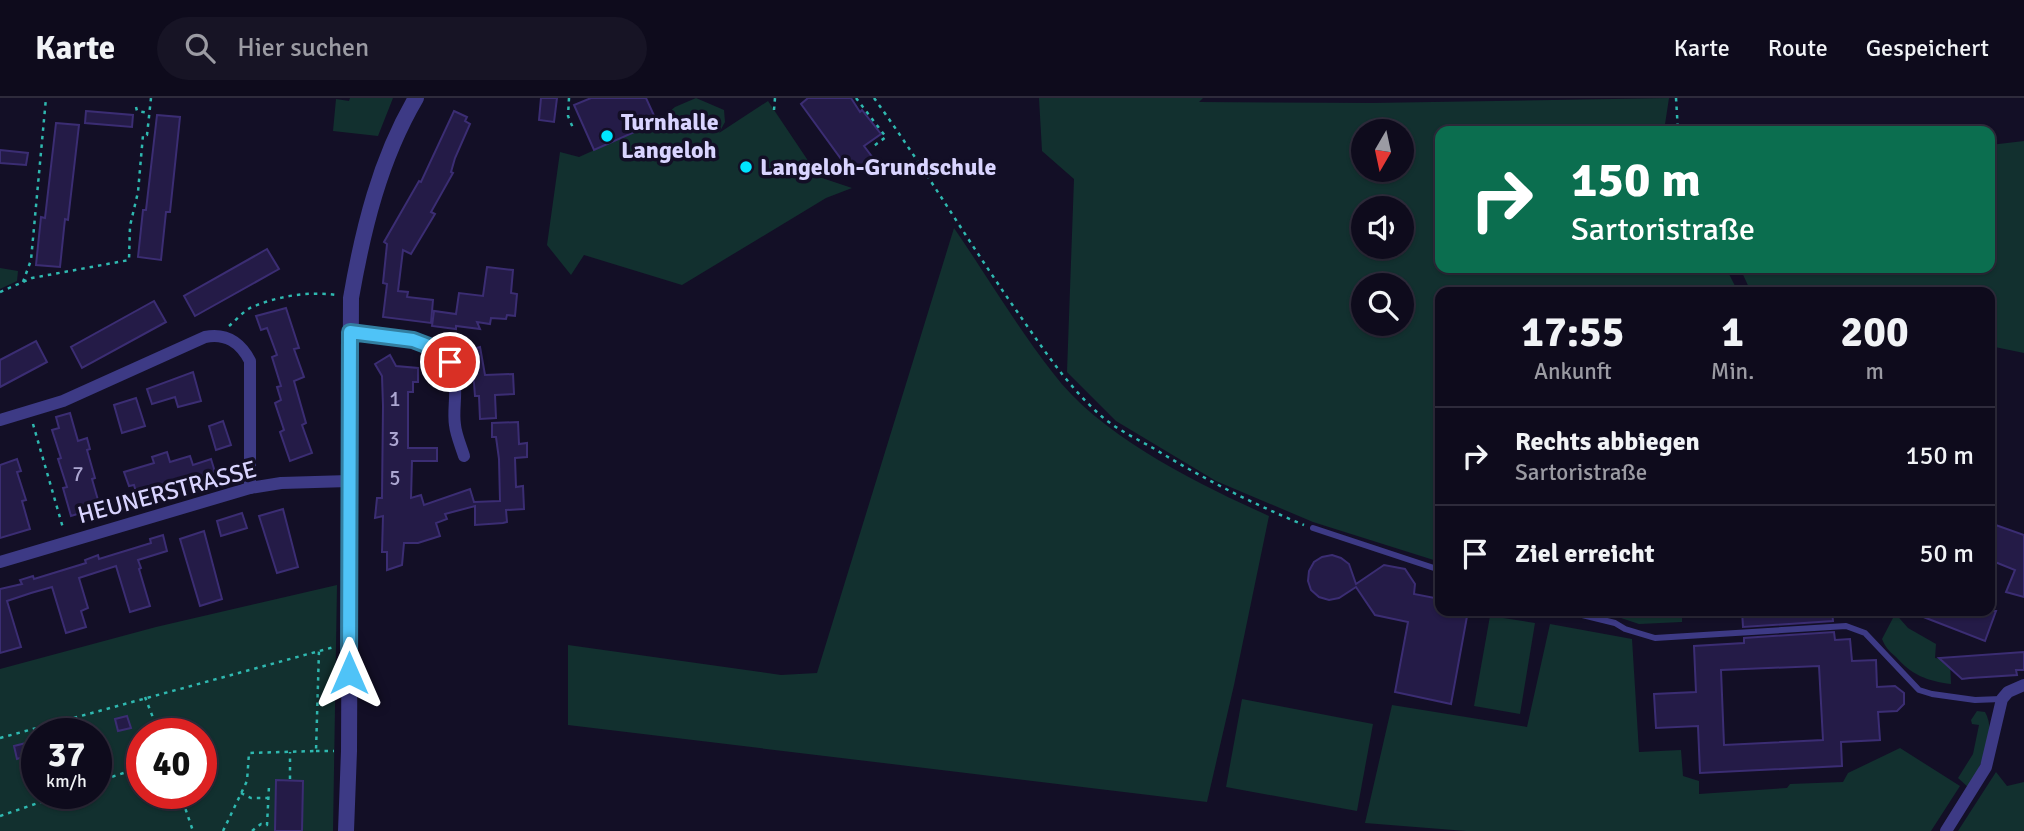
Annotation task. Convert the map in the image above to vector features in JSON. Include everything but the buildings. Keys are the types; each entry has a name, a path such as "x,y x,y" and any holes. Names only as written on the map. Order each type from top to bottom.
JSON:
{"street":[{"path":"346,831 349,751 351,298 371,202 397,136 416,98"},
{"path":"350,332 413,340 434,348 450,362 455,386 455,426 464,456"},
{"path":"0,420 63,401 205,337 219,335 244,349 250,361 250,488"},
{"name":"HEUNERSTRASSE","path":"0,562 250,488 281,483 349,481"},
{"path":"1946,831 1986,767 2002,699 2008,692 2024,685"}],"lane":[{"path":"1313,528 1435,568"},
{"path":"1586,616 1655,638 1846,626 1865,633 1919,690 1975,700 2002,699"}],"path":[{"path":"23,282 31,260 46,98"},
{"path":"0,292 32,278 129,260 130,226 138,192 143,135 147,135 151,98"},
{"path":"569,98 568,116 573,128"},
{"path":"774,110 775,98"},
{"path":"856,98 886,137 871,148"},
{"path":"874,98 1063,379 1101,416 1201,478 1260,507 1313,528"},
{"path":"1676,98 1678,126"},
{"path":"135,107 137,111 149,113"},
{"path":"219,335 248,309 275,300 306,293 351,298"},
{"path":"29,411 66,542"},
{"path":"0,738 145,696 332,647"},
{"path":"223,831 247,781 249,753 316,751 319,650"},
{"path":"145,696 153,718"},
{"path":"290,752 290,779"},
{"path":"252,831 261,824 267,825 269,786"},
{"path":"241,793 251,798 268,798"},
{"path":"0,816 21,809"},
{"path":"185,809 193,831"}],"green space":[{"path":"350,98 393,98 378,136 333,131 336,99 349,101"},
{"path":"696,98 724,110 725,122 719,133 768,101 819,177 852,188 826,198 682,285 584,255 571,275 547,245 560,152 579,157 657,122 675,107"},
{"path":"1039,98 1203,98 1199,102 1372,103 1669,98 1665,126 1435,126 1435,273 1728,273 1736,287 1435,287 1435,560 1313,522 1216,481 1116,421 1067,372 1074,179 1042,151"},
{"path":"2024,141 2024,353 1995,347 1995,287 1749,287 1742,273 1995,273 1995,144"},
{"path":"954,228 1027,338 1073,396 1123,437 1152,456 1269,516 1207,802 568,725 568,645 781,675 817,673"},
{"path":"0,268 18,271 17,281 0,289"},
{"path":"337,585 333,831 0,831 0,669 156,627"},
{"path":"1490,616 1535,623 1520,714 1474,706"},
{"path":"1682,616 1682,622 1639,624 1618,617"},
{"path":"1891,616 1897,616 1908,628 1936,644 1935,658 1950,660 1951,684 1914,673 1888,649 1882,639 1893,618"},
{"path":"1550,624 1632,639 1639,752 1681,750 1683,776 1699,781 1699,794 1787,788 1790,784 1843,782 1848,773 1900,748 1960,786 1931,831 1466,831 1365,823 1392,705 1527,727"},
{"path":"1242,699 1373,724 1357,811 1226,787"},
{"path":"1977,711 1985,712 1990,731 1986,751 1968,787 1958,778 1973,754 1979,725 1972,724 1971,720"},
{"path":"1996,772 2007,786 2024,782 2024,831 1958,831"}],"place":[{"name":"Turnhalle Langeloh","path":"607,136"},
{"name":"Langeloh-Grundschule","path":"746,167"}],"route":[{"path":"349,673 350,332 413,340 434,348 450,362"}]}
